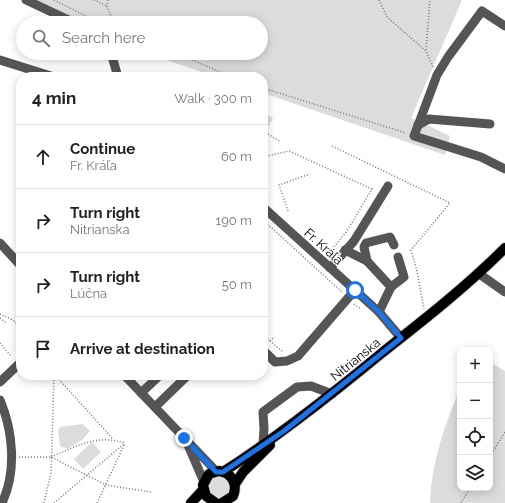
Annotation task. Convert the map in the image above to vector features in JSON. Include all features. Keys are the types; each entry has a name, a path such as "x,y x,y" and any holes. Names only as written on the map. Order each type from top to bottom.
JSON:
{"main road":[{"name":"Nitrianska","path":"191,503 203,486 209,474 219,472 284,431 401,338 478,273 505,248"},
{"name":"Nitrianska","path":"203,486 208,499 218,503 228,500 244,472 284,431"},
{"path":"219,472 231,476 239,503"}],"street":[{"path":"26,0 60,16"},
{"path":"505,26 482,11 436,75 414,136 481,157 505,169"},
{"path":"0,60 38,72"},
{"path":"114,60 117,72"},
{"path":"418,125 429,119 490,124"},
{"path":"330,268 354,241 388,186"},
{"name":"Fr. Kráľa","path":"268,212 379,312 401,338"},
{"path":"367,261 364,247 366,243 390,237 394,245"},
{"path":"0,243 16,261"},
{"path":"345,250 367,261 391,287"},
{"path":"379,312 391,287 404,277 398,257"},
{"path":"478,273 505,292"},
{"path":"268,355 275,362 287,361 298,356 355,290"},
{"path":"0,382 16,367"},
{"path":"129,380 186,440 219,472"},
{"path":"141,392 154,380"},
{"path":"154,407 183,380"},
{"path":"263,444 263,412 297,387 311,386 332,394"},
{"path":"0,400 5,412 12,445 9,479 2,503"},
{"path":"186,440 203,486"}],"path":[{"path":"54,0 86,16"},
{"path":"94,0 107,6"},
{"path":"108,0 107,6 111,16"},
{"path":"379,0 387,17 426,51 436,75"},
{"path":"426,51 430,0"},
{"path":"192,60 220,72"},
{"path":"268,90 414,136"},
{"path":"268,134 281,142"},
{"path":"332,146 450,203 411,250 418,272 424,309"},
{"path":"268,156 289,151 372,189 348,231 327,256 319,258 312,266"},
{"path":"288,211 279,185 310,174"},
{"path":"268,225 360,309"},
{"path":"0,314 16,323"},
{"path":"0,318 6,324"},
{"path":"274,338 270,341 284,354"},
{"path":"0,344 11,356"},
{"path":"44,503 51,473 54,380"},
{"path":"59,380 113,439"},
{"path":"491,455 505,432"},
{"path":"11,457 52,457 92,440 113,439 125,443"},
{"path":"54,503 125,443"},
{"path":"97,503 125,443"},
{"path":"52,457 106,485 151,492"},
{"path":"461,503 468,491"}],"shaded area":[{"path":"30,0 462,0 411,118 450,136 445,155 268,95 268,72 201,72 166,60 268,60 268,16 66,16"},
{"path":"268,115 273,118 268,127"},
{"path":"493,364 505,371 505,503 430,503 436,458 457,396 457,491 493,491"},
{"path":"83,424 90,431 83,439 68,449 60,446 58,430 60,427"},
{"path":"92,442 101,452 83,469 74,459"},
{"path":"219,476 227,479 230,487 227,495 219,498 211,495 208,487 211,479"}],"route":[{"path":"184,438 216,472 223,472 284,431 401,338 379,312 355,290"}]}
